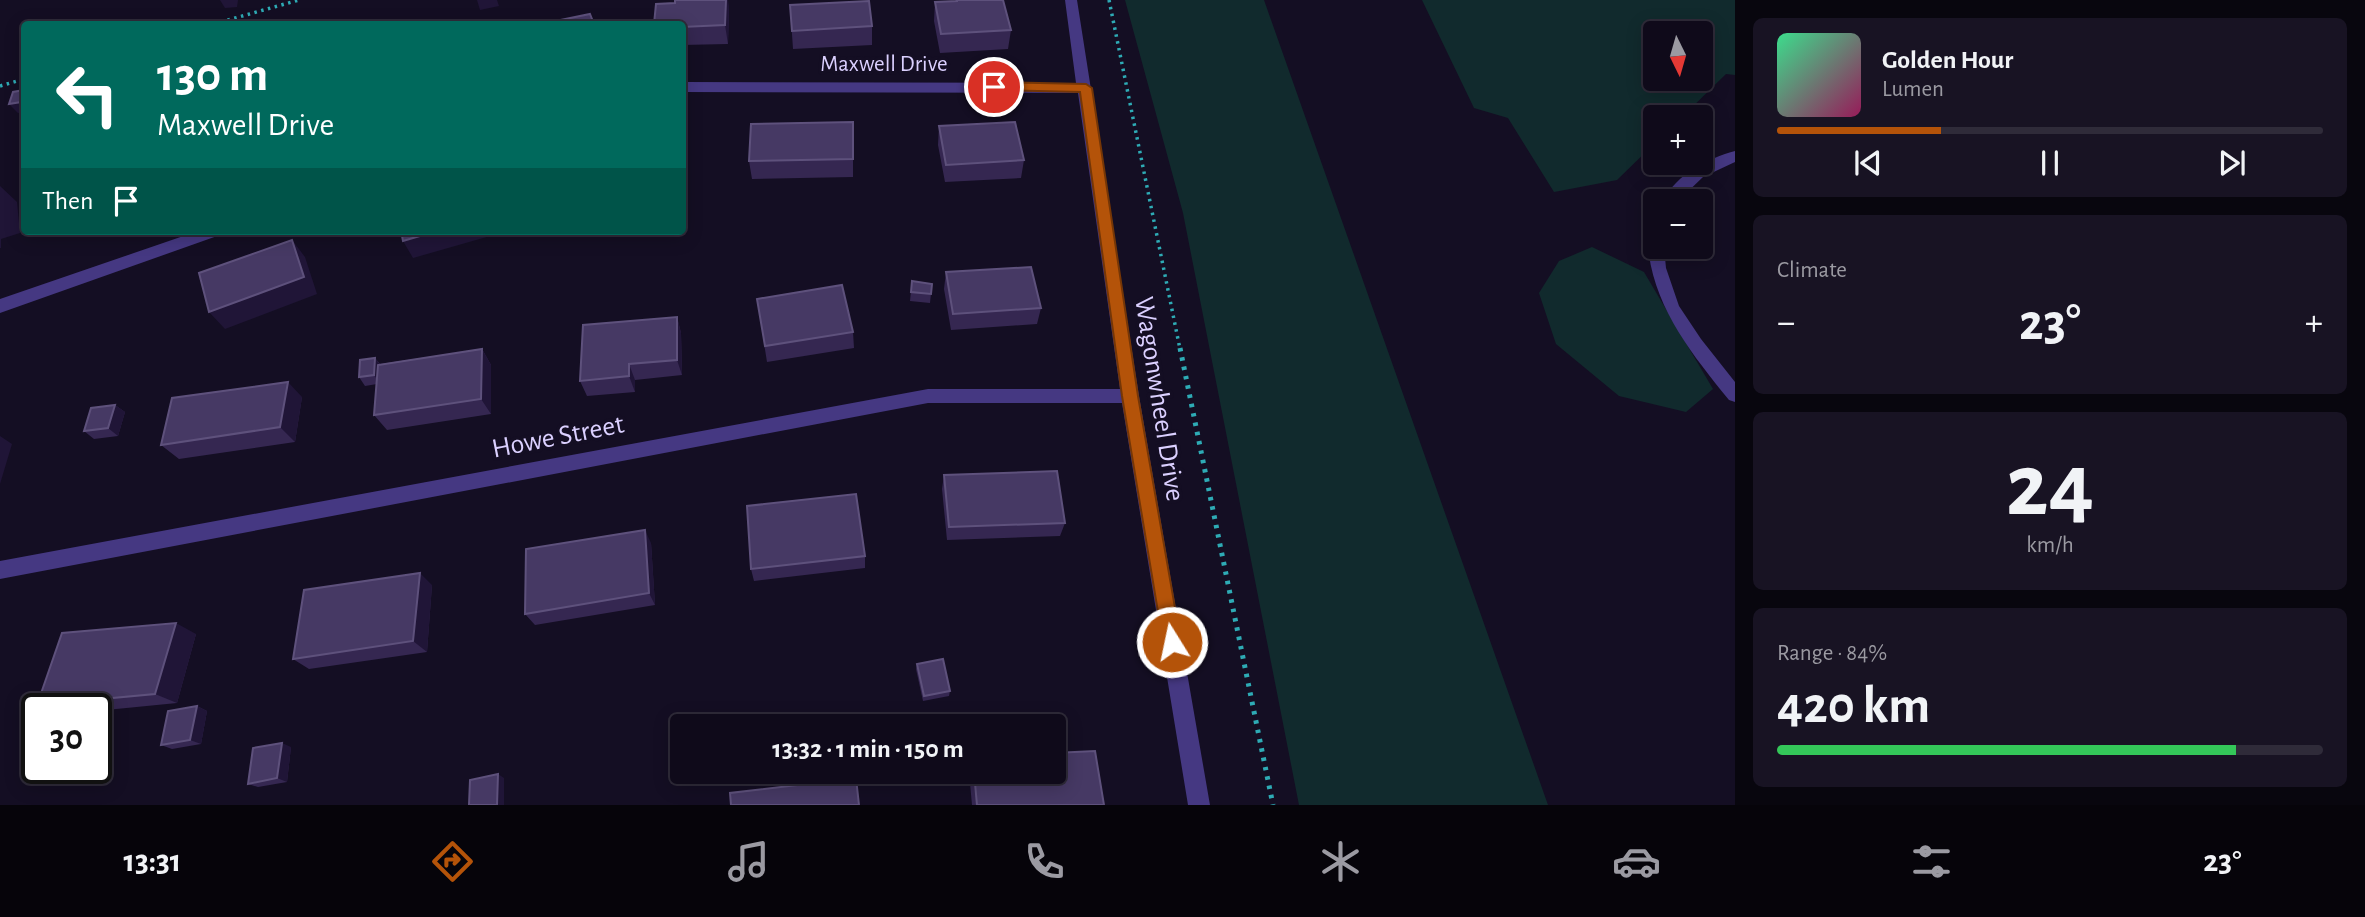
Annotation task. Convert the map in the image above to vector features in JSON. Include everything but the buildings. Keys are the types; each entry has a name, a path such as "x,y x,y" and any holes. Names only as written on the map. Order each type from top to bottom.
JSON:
{"street":[{"name":"Wagonwheel Drive","path":"1071,0 1130,396 1199,805"},
{"name":"Maxwell Drive","path":"686,87 1086,88"},
{"path":"1677,189 1680,184 1707,166 1735,156"},
{"path":"0,306 204,235"},
{"path":"1656,259 1666,296 1682,326 1735,395"},
{"name":"Howe Street","path":"0,570 928,396 1130,396"}],"path":[{"path":"225,21 299,0"},
{"path":"1109,0 1272,805"},
{"path":"0,86 21,80"}],"green space":[{"path":"1125,0 1264,0 1548,805 1299,805 1183,213"},
{"path":"1422,0 1735,0 1735,75 1726,74 1713,87 1713,21 1643,21 1643,91 1709,91 1694,105 1643,105 1643,155 1617,180 1554,192 1508,118 1474,108"},
{"path":"1592,247 1644,272 1713,389 1686,412 1619,396 1556,344 1539,293 1559,261"}],"route":[{"path":"994,87 1086,88 1130,396 1172,642"}]}
